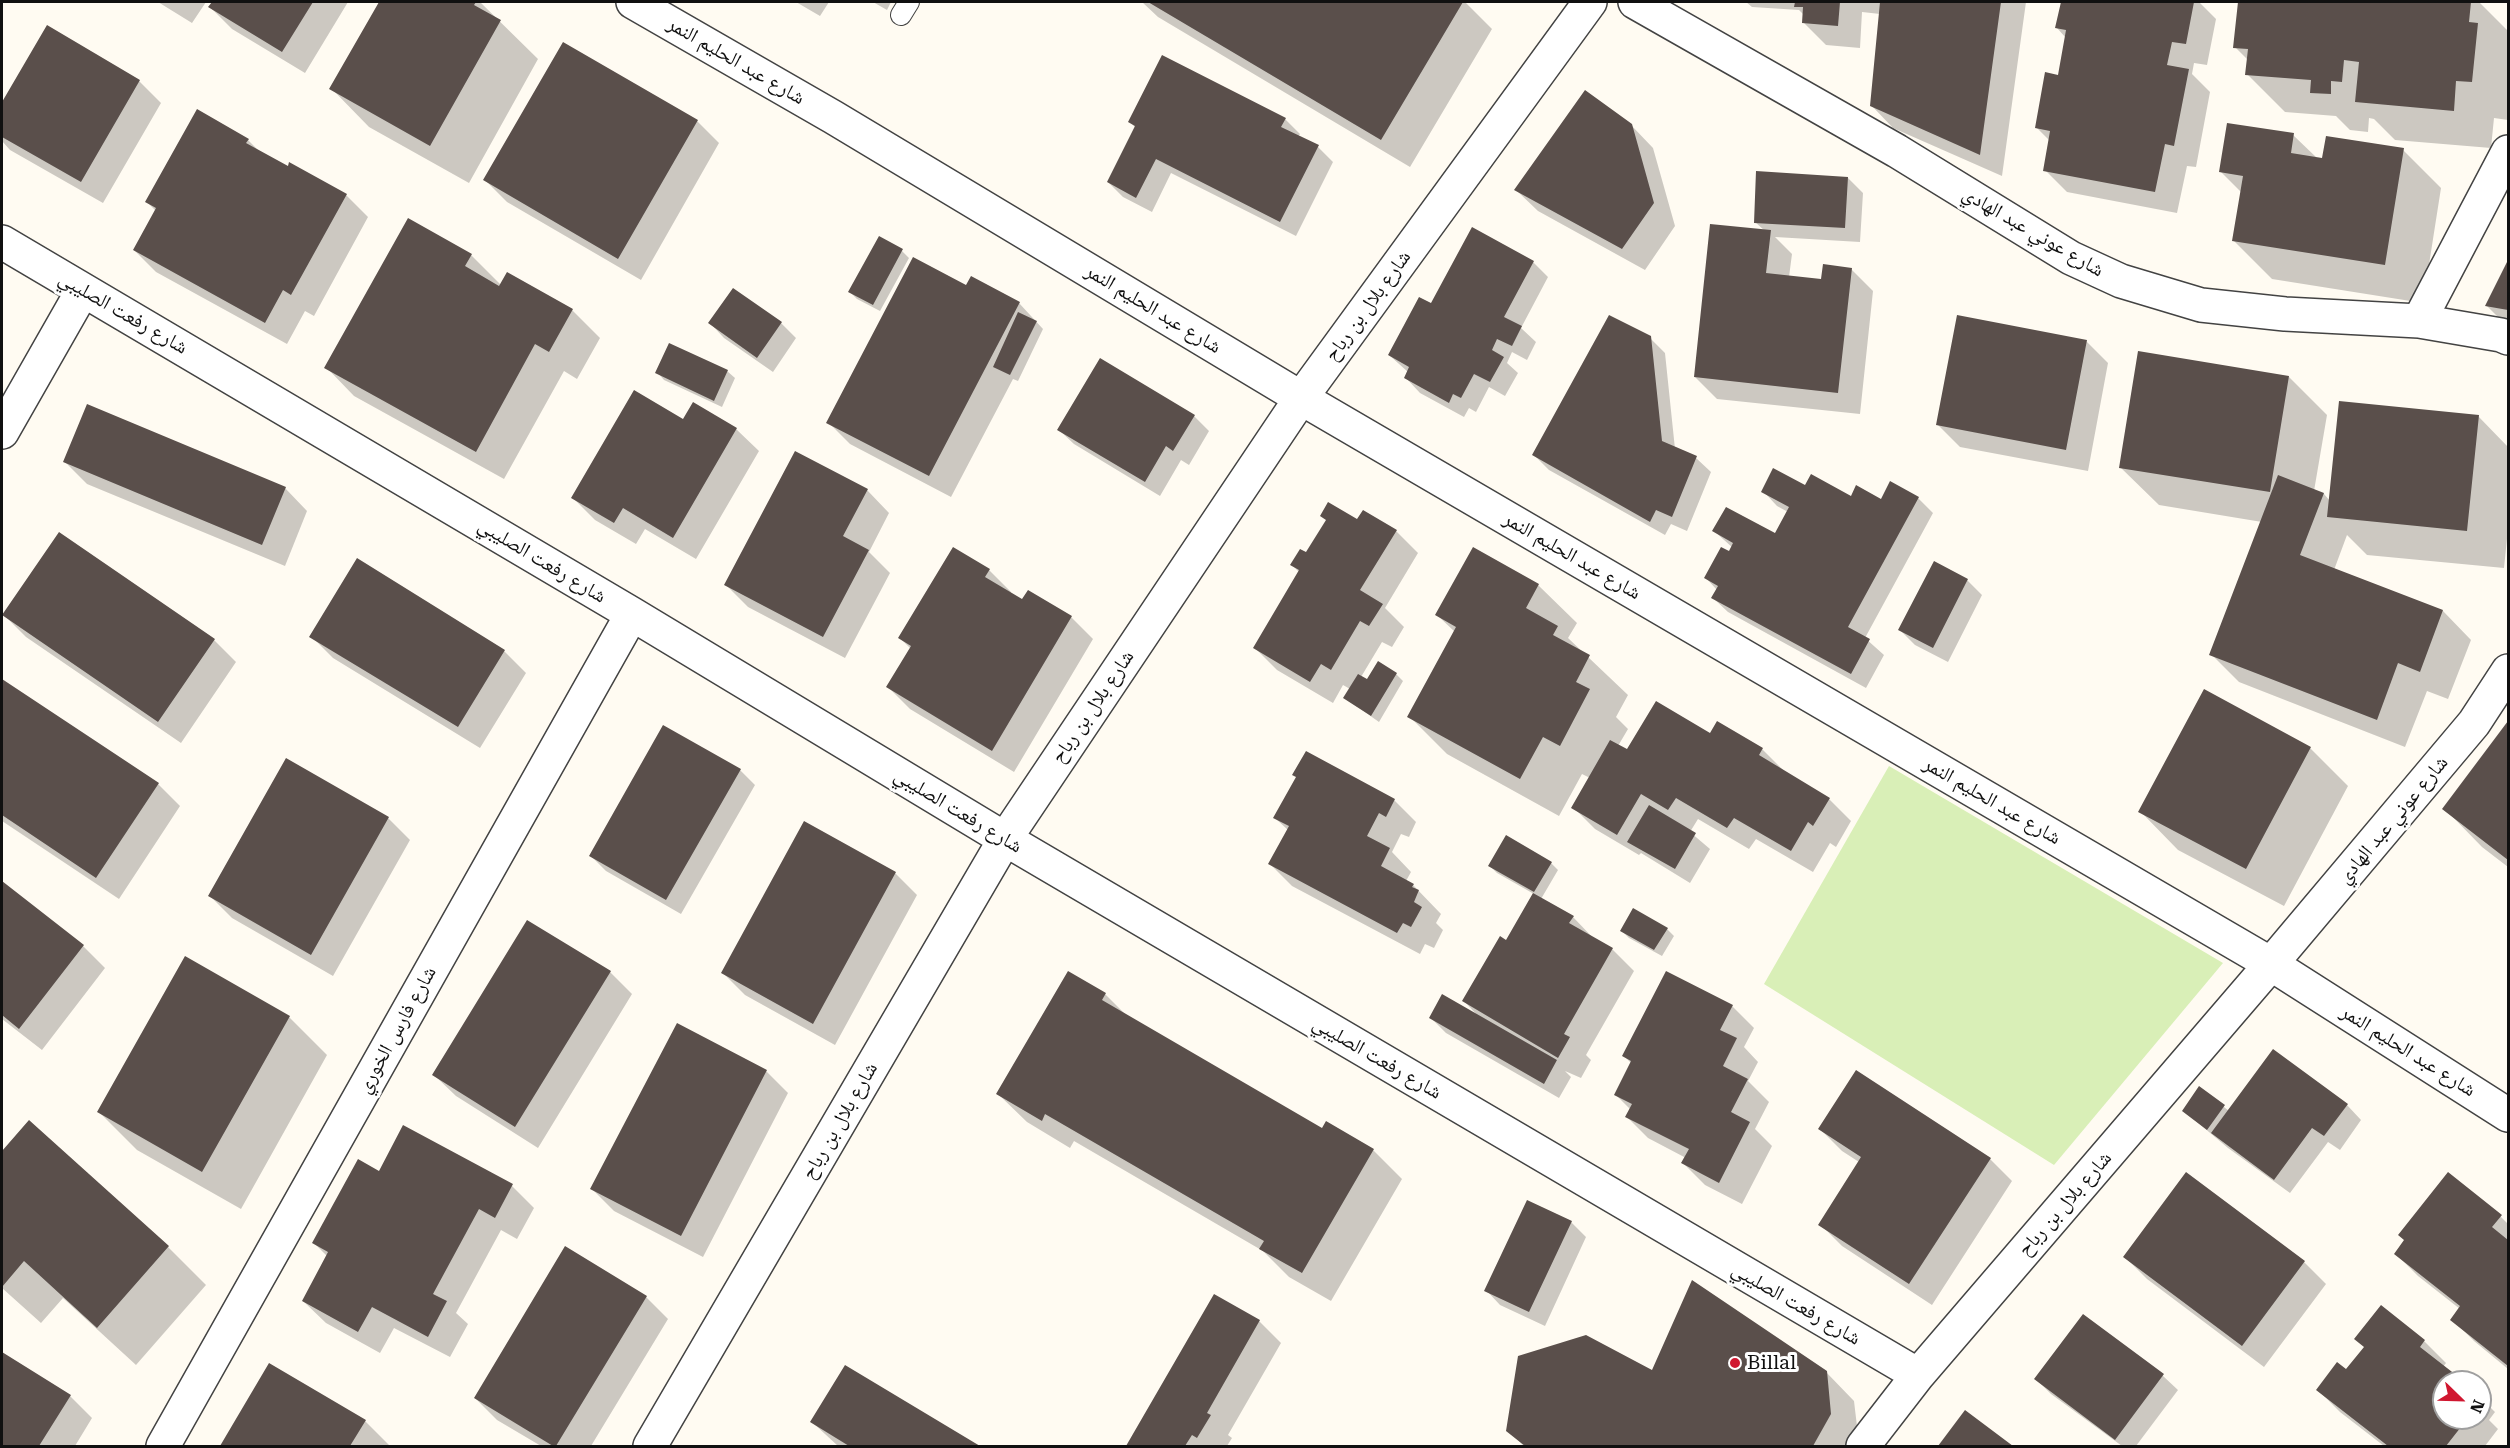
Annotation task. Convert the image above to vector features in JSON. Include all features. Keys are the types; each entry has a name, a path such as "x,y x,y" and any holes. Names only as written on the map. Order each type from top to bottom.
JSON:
{"street":[{"name":"شارع عبد الحليم النمر","path":"633,2 833,117 1301,398 2271,964 2508,1115"},
{"name":"شارع بلال بن رباح","path":"650,1446 1005,839 1301,398 1590,2"},
{"name":"شارع عوني عبد الهادي","path":"1635,2 1897,151 2071,258 2121,281 2201,305 2285,314 2419,321 2508,338"},
{"path":"2419,321 2508,152"},
{"name":"شارع رفعت الصليبي","path":"2,242 632,614 1005,839 1918,1375"},
{"path":"2,432 83,290"},
{"name":"شارع فارس الخوري","path":"163,1446 632,614"},
{"name":"شارع عوني عبد الهادي","path":"2271,964 2474,723 2508,671"},
{"name":"شارع بلال بن رباح","path":"1863,1446 1918,1375 2271,964"}],"green space":[{"path":"1889,766 2223,963 2054,1165 1764,984"}],"building":[{"path":"212,2 313,2 282,52 208,7"},
{"path":"379,2 476,2 474,5 501,20 430,146 329,89"},
{"path":"1148,2 1463,2 1381,140"},
{"path":"1795,2 1840,2 1838,26 1802,23 1803,7 1794,7"},
{"path":"1880,2 2001,2 1980,155 1870,106"},
{"path":"2061,2 2194,2 2186,44 2172,42 2167,65 2189,69 2174,146 2165,144 2155,192 2043,171 2050,131 2035,128 2045,72 2058,75 2066,30 2055,28"},
{"path":"2238,2 2471,2 2469,22 2478,23 2472,82 2456,81 2454,111 2355,102 2359,62 2344,60 2342,82 2331,81 2331,94 2310,93 2311,80 2245,75 2248,49 2233,48"},
{"path":"47,25 140,80 81,182 2,137 2,102"},
{"path":"563,42 698,120 618,259 483,180"},
{"path":"1162,55 1286,118 1281,127 1319,145 1280,222 1156,159 1136,198 1107,182 1135,126 1128,122"},
{"path":"1585,90 1632,124 1654,203 1622,249 1514,190"},
{"path":"197,109 249,139 246,143 288,166 289,162 347,194 291,295 283,290 265,323 133,250 156,208 145,202"},
{"path":"2227,123 2294,133 2291,153 2322,158 2326,136 2404,148 2385,265 2232,241 2243,176 2219,172"},
{"path":"1756,171 1848,177 1845,228 1754,223"},
{"path":"408,218 472,254 465,266 499,286 507,272 573,309 549,352 535,344 476,452 324,368"},
{"path":"1710,224 1771,230 1766,273 1821,279 1823,264 1852,268 1838,393 1694,377"},
{"path":"1472,227 1534,261 1504,317 1522,326 1512,346 1497,339 1492,350 1504,357 1490,382 1474,374 1461,398 1453,394 1449,403 1404,378 1409,367 1388,355 1419,297 1431,303"},
{"path":"879,236 903,249 873,305 848,292"},
{"path":"913,257 966,285 971,276 1020,302 929,476 826,423"},
{"path":"2508,260 2508,310 2485,306"},
{"path":"733,288 782,322 757,358 708,323"},
{"path":"1018,312 1037,321 1010,375 993,367"},
{"path":"1609,315 1651,336 1662,441 1697,456 1672,517 1656,510 1650,522 1532,455"},
{"path":"1957,315 2087,340 2066,450 1936,425"},
{"path":"669,343 728,370 714,401 655,373"},
{"path":"2138,351 2289,376 2270,492 2119,468"},
{"path":"1100,358 1195,415 1173,451 1166,446 1145,482 1057,430"},
{"path":"634,390 683,419 693,402 737,428 673,538 623,508 614,523 571,498"},
{"path":"2339,401 2479,415 2467,531 2327,517"},
{"path":"87,404 286,487 262,545 63,462"},
{"path":"795,451 868,489 843,536 869,550 823,637 724,585"},
{"path":"1773,468 1805,485 1811,474 1851,496 1856,485 1881,499 1890,481 1919,497 1848,627 1870,639 1851,674 1711,598 1718,586 1704,578 1721,547 1729,551 1733,543 1712,531 1726,507 1775,533 1789,507 1761,492"},
{"path":"2278,475 2324,493 2300,555 2443,610 2420,672 2398,663 2377,720 2209,655"},
{"path":"1328,502 1357,519 1363,510 1397,530 1360,590 1383,604 1369,626 1360,621 1331,670 1321,664 1310,682 1253,648 1299,570 1290,565 1300,549 1306,552 1326,520 1320,516"},
{"path":"59,532 215,639 158,722 2,615"},
{"path":"953,547 990,569 985,577 1022,599 1028,590 1072,616 992,751 886,687 911,646 898,638"},
{"path":"1473,547 1539,584 1526,608 1558,626 1553,635 1590,655 1576,682 1590,689 1560,746 1543,737 1520,779 1407,717 1456,627 1435,615"},
{"path":"357,558 505,650 458,727 309,637"},
{"path":"1934,561 1968,579 1933,648 1898,630"},
{"path":"1378,661 1397,673 1371,716 1343,698 1358,674 1367,679"},
{"path":"2,679 159,783 96,878 2,815"},
{"path":"2204,689 2311,747 2246,869 2138,812"},
{"path":"1656,701 1710,733 1717,721 1763,748 1759,755 1830,798 1813,826 1808,822 1791,851 1734,818 1727,828 1676,798 1668,810 1641,794 1617,835 1571,808 1610,740 1627,749"},
{"path":"2508,721 2508,860 2442,809"},
{"path":"663,725 741,769 666,900 589,856"},
{"path":"1306,751 1395,799 1386,817 1379,813 1367,836 1390,848 1381,866 1414,884 1412,887 1419,890 1414,902 1422,907 1411,927 1403,923 1397,933 1268,864 1289,826 1273,818 1296,777 1292,775"},
{"path":"286,758 389,817 311,955 208,896"},
{"path":"1649,805 1696,833 1675,869 1627,842"},
{"path":"804,821 896,872 813,1024 721,973"},
{"path":"1506,835 1552,862 1534,892 1488,866"},
{"path":"2,881 84,945 19,1029 2,1015"},
{"path":"1533,893 1574,916 1569,923 1613,948 1564,1034 1570,1037 1558,1058 1462,1001 1500,936 1506,940"},
{"path":"1633,908 1668,928 1654,950 1620,931"},
{"path":"527,920 611,971 515,1127 432,1075"},
{"path":"185,956 290,1016 202,1172 97,1112"},
{"path":"1068,971 1106,993 1102,1000 1322,1128 1326,1121 1374,1149 1302,1273 1259,1249 1264,1241 1045,1114 1042,1121 996,1094"},
{"path":"1666,971 1733,1005 1720,1030 1737,1038 1723,1066 1748,1079 1731,1112 1750,1122 1719,1183 1681,1163 1689,1149 1625,1117 1632,1104 1614,1095 1631,1061 1622,1056"},
{"path":"1442,994 1557,1060 1544,1084 1429,1018"},
{"path":"677,1023 767,1070 681,1236 590,1189"},
{"path":"2273,1049 2348,1104 2324,1136 2312,1128 2274,1180 2211,1133"},
{"path":"1856,1070 1991,1158 1909,1284 1818,1225 1861,1157 1818,1129"},
{"path":"2199,1086 2225,1105 2207,1130 2182,1111"},
{"path":"29,1120 169,1246 97,1328 24,1261 2,1287 2,1151"},
{"path":"403,1125 513,1184 495,1218 479,1209 433,1294 447,1301 428,1337 372,1307 358,1332 302,1301 328,1252 312,1243 358,1159 379,1171"},
{"path":"2186,1172 2305,1261 2242,1346 2123,1257"},
{"path":"2448,1172 2502,1215 2492,1227 2508,1240 2508,1366 2450,1320 2460,1306 2394,1254 2404,1240 2398,1235"},
{"path":"1527,1200 1572,1221 1529,1312 1484,1291"},
{"path":"565,1246 647,1296 556,1446 553,1446 474,1398"},
{"name":"Billal","path":"1692,1280 1827,1371 1831,1414 1813,1446 1525,1446 1506,1431 1518,1356 1586,1335 1652,1370"},
{"path":"1214,1294 1260,1320 1207,1413 1211,1415 1197,1438 1192,1435 1185,1446 1126,1446"},
{"path":"2381,1305 2425,1340 2420,1347 2450,1370 2432,1370 2432,1430 2459,1430 2446,1446 2388,1446 2316,1390 2337,1362 2346,1369 2364,1347 2354,1339"},
{"path":"2083,1314 2164,1374 2115,1440 2034,1379"},
{"path":"2,1352 71,1395 39,1446 2,1446"},
{"path":"269,1363 366,1420 350,1446 220,1446"},
{"path":"845,1365 980,1446 849,1446 810,1422"},
{"path":"1965,1410 2013,1446 1938,1446"}],"place":[{"name":"Billal","path":"1735,1363"}]}
